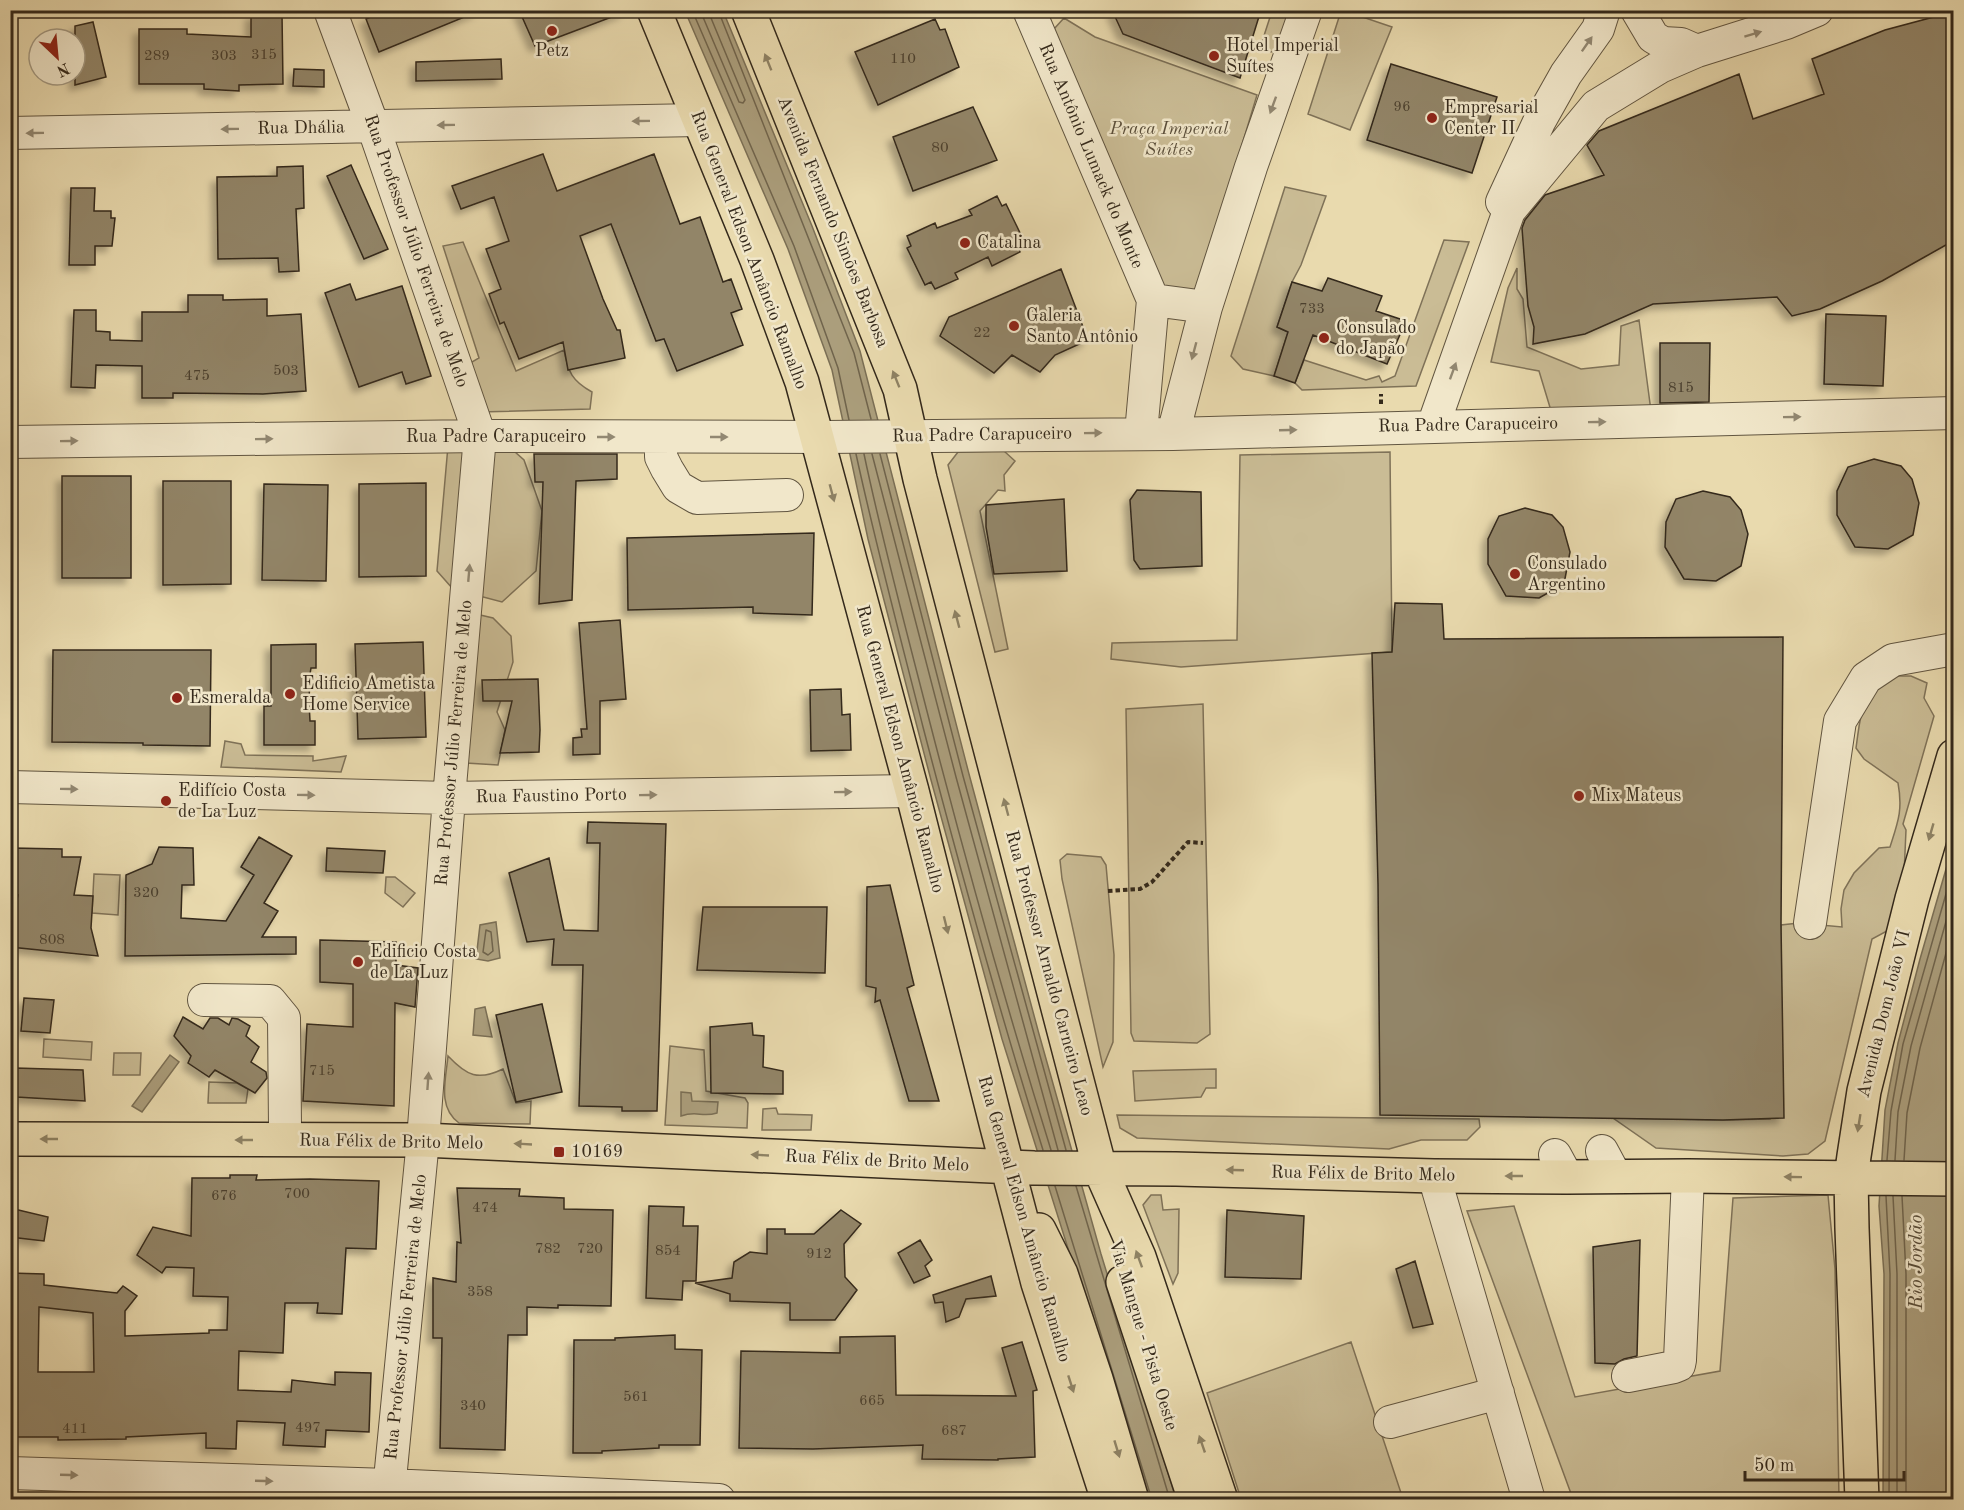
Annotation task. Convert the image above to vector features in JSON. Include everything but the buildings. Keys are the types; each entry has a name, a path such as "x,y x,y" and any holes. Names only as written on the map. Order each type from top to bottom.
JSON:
{"main road":[{"name":"Rua General Edson Amâncio Ramalho","path":"654,10 761,271 820,436 912,791 1020,1167 1038,1283 1108,1500"},
{"name":"Avenida Fernando Simões Barbosa","path":"748,10 900,389 896,436"},
{"name":"Rua Professor Arnaldo Carneiro Leao","path":"896,436 1095,1169 1139,1257 1221,1500"},
{"name":"Avenida Dom João VI","path":"1862,1500 1855,1291 1863,1167 1864,1091 1912,899 1953,756"},
{"name":"Rua Félix de Brito Melo","path":"10,1139 423,1140 1020,1167 1434,1176 1609,1164 1688,1176 1863,1167"},
{"path":"1863,1167 1953,1159"},
{"path":"1020,1167 1096,1379 1132,1500"},
{"path":"1863,1167 1953,1179"},
{"name":"Via Mangue - Pista Oeste","path":"1095,1169 1116,1261 1195,1500"},
{"path":"1845,1500 1840,1313 1855,1291"}],"street":[{"name":"Rua Professor Júlio Ferreira de Melo","path":"330,10 373,126 480,436 423,1140 389,1492"},
{"name":"Rua Antônio Lumack do Monte","path":"1029,10 1153,300 1141,433"},
{"path":"1173,434 1206,307 1251,167 1306,10"},
{"path":"1433,426 1497,246 1506,206 1506,166 1522,127 1547,88 1566,74 1598,29 1604,10"},
{"path":"1637,10 1653,38 1663,43 1681,44 1697,51"},
{"path":"1506,206 1596,105 1660,67 1697,51 1786,24 1817,10"},
{"name":"Rua Dhália","path":"10,133 699,120"},
{"path":"1153,300 1206,307"},
{"name":"Rua Padre Carapuceiro","path":"10,442 480,436 1173,434 1953,413"},
{"path":"661,437 661,457 667,469 678,487 697,498 787,495"},
{"path":"1810,923 1840,721 1866,678 1893,660 1953,649"},
{"name":"Rua Faustino Porto","path":"10,787 449,798 912,791"},
{"path":"204,1000 270,1001 284,1018 285,1127 282,1140"},
{"path":"1434,1176 1529,1500"},
{"path":"1628,1376 1674,1367 1680,1360 1688,1176"},
{"path":"1390,1422 1497,1393"},
{"path":"10,1473 389,1492 719,1500"}],"path":[{"path":"1108,891 1140,889 1152,882 1188,842 1203,843"}],"green space":[{"path":"1272,11 1300,11 1287,53 1259,51"},
{"path":"1341,11 1392,27 1350,130 1308,114"},
{"name":"Praça Imperial Suítes","path":"1064,18 1095,37 1257,95 1196,298 1157,292 1054,29"},
{"path":"1285,187 1326,196 1277,327 1288,332 1274,376 1243,369 1231,356"},
{"path":"1444,240 1469,242 1416,386 1302,390 1295,383 1304,360 1366,380 1379,376 1382,382 1395,376"},
{"path":"463,242 516,371 564,350 567,364 575,380 592,392 590,409 479,412 465,366 479,358 443,246"},
{"path":"1517,268 1517,289 1523,299 1527,347 1581,369 1619,365 1621,326 1639,320 1651,411 1552,414 1539,371 1491,362 1508,288"},
{"path":"506,444 524,460 542,511 536,571 502,602 453,589 437,571 448,446"},
{"path":"1004,451 1015,461 1004,475 1005,491 998,490 980,511 1008,649 995,652 948,465 958,452"},
{"path":"1390,452 1392,652 1181,667 1111,659 1112,643 1237,640 1240,455"},
{"path":"476,614 493,618 511,636 513,662 497,712 505,730 498,765 466,763"},
{"path":"1890,676 1911,676 1927,683 1924,698 1934,716 1903,824 1906,830 1904,875 1887,931 1872,939 1825,1141 1808,1154 1783,1156 1656,1148 1613,1118 1770,1119 1781,925 1799,923 1842,927 1841,909 1844,890 1854,873 1879,848 1890,847 1897,823 1900,809 1898,783 1864,759 1856,748 1861,716 1867,699"},
{"path":"1203,704 1210,1034 1197,1043 1134,1041 1131,1033 1126,709"},
{"path":"225,741 241,744 245,755 313,756 313,761 346,756 341,772 221,767"},
{"path":"1067,854 1101,857 1106,865 1114,955 1113,1042 1103,1067 1062,879 1060,860"},
{"path":"94,874 120,875 118,915 92,913"},
{"path":"386,877 395,877 415,893 403,907 385,893"},
{"path":"44,1039 92,1042 91,1060 43,1057"},
{"path":"670,1046 704,1050 706,1091 745,1098 748,1103 747,1128 665,1125"},
{"path":"114,1053 141,1053 140,1075 113,1075"},
{"path":"448,1056 461,1068 473,1074 487,1075 503,1069 516,1103 531,1101 530,1124 459,1123 452,1116 445,1101"},
{"path":"1216,1069 1216,1088 1206,1088 1201,1097 1135,1101 1133,1071"},
{"path":"209,1082 237,1083 248,1089 246,1103 208,1103"},
{"path":"776,1108 778,1114 812,1115 811,1130 762,1130 763,1109"},
{"path":"1117,1115 1479,1119 1480,1127 1467,1140 1421,1140 1389,1149 1137,1138 1120,1128"},
{"path":"1151,1195 1161,1195 1163,1210 1179,1209 1178,1273 1173,1284 1143,1205"},
{"path":"1828,1195 1835,1269 1839,1499 1573,1499 1467,1211 1514,1206 1575,1397 1720,1371 1733,1198"},
{"path":"1351,1342 1403,1499 1241,1499 1207,1393"}],"water":[{"path":"685,11 723,11 812,226 860,351 1039,1034 1101,1254 1176,1499 1147,1499 1002,1039 868,539 832,370 788,249"},
{"name":"Rio Jordão","path":"1953,845 1952,1499 1883,1500 1884,1274 1879,1206 1885,1110 1898,1043"},
{"path":"496,922 500,958 488,961 476,959 480,925"},
{"path":"485,1007 492,1037 473,1035 475,1009"},
{"path":"170,1055 179,1062 142,1112 132,1106"},
{"path":"681,1092 691,1093 692,1101 718,1102 717,1113 681,1116"}],"place":[{"name":"Petz","path":"552,31"},
{"name":"Hotel Imperial Suítes","path":"1214,56"},
{"name":"Empresarial Center II","path":"1432,118"},
{"name":"Catalina","path":"965,243"},
{"name":"Galeria Santo Antônio","path":"1014,326"},
{"name":"Consulado do Japão","path":"1324,338"},
{"name":"Consulado Argentino","path":"1515,574"},
{"name":"Edificio Ametista Home Service","path":"290,694"},
{"name":"Esmeralda","path":"177,698"},
{"name":"Mix Mateus","path":"1579,796"},
{"name":"Edifício Costa de La Luz","path":"166,801"},
{"name":"Edificio Costa de La Luz","path":"358,962"},
{"name":"10169","path":"559,1152"}]}
